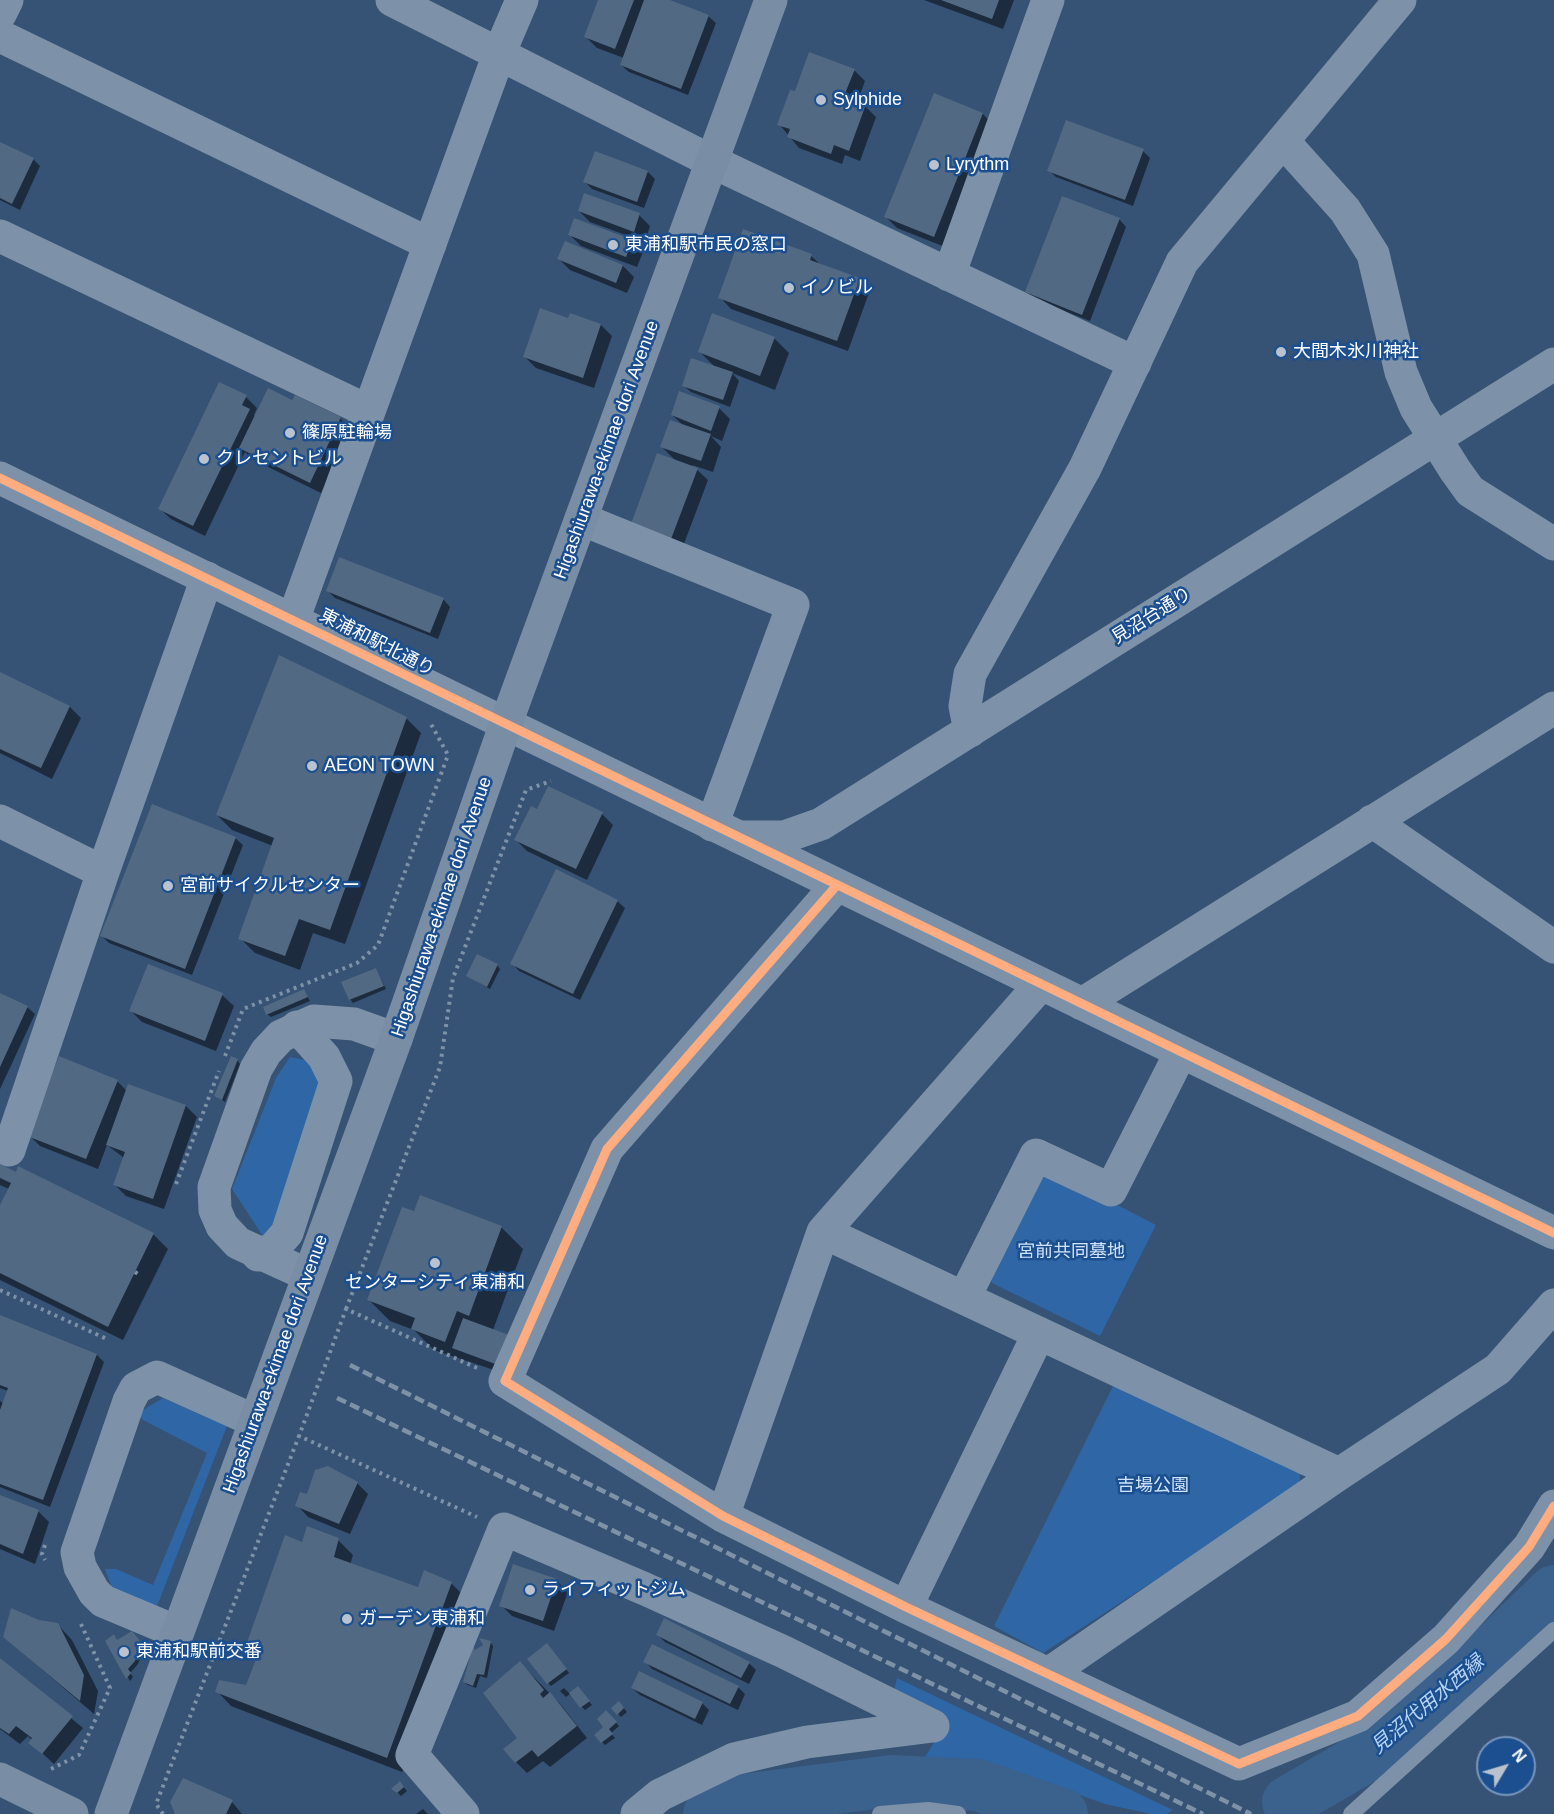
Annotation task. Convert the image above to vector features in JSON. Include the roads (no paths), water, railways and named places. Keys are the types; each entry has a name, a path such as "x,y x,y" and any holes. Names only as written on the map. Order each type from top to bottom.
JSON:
{"main road":[{"name":"Higashiurawa-ekimae dori Avenue","path":"111,1814 396,1039 505,726 771,0"},
{"path":"0,1779 72,1814"}],"street":[{"path":"0,14 7,0"},
{"path":"392,0 713,162 1135,363"},
{"path":"293,620 499,54 522,0"},
{"path":"949,274 1048,0"},
{"path":"970,731 965,706 970,674 1085,468 1182,262 1400,0"},
{"path":"0,36 430,244"},
{"path":"1283,141 1346,210 1373,254 1401,372 1416,408 1434,438 1470,491 1554,544"},
{"path":"0,236 368,411"},
{"name":"見沼台通り","path":"726,831 784,837 821,824 1554,364"},
{"name":"東浦和駅北通り","path":"0,478 505,726 1554,1233"},
{"path":"581,519 793,605 726,831"},
{"path":"0,1145 9,1150 103,872 207,578"},
{"path":"1082,1004 1554,708"},
{"path":"0,821 103,872"},
{"path":"1372,821 1553,945"},
{"path":"837,885 607,1149 505,1381 723,1516 906,1607 1239,1764 1358,1716 1446,1639 1529,1546 1554,1506"},
{"path":"723,1516 824,1232 1041,984"},
{"path":"308,1275 258,1255 238,1243 222,1226 216,1210 214,1187 256,1069 266,1052 281,1036 314,1021 354,1024 396,1039"},
{"path":"258,1255 273,1249 287,1233 336,1081 324,1057 297,1027"},
{"path":"964,1298 1036,1155 1111,1190 1181,1052"},
{"path":"824,1232 1339,1474"},
{"path":"1048,1674 1339,1474 1498,1369 1554,1305"},
{"path":"906,1607 1039,1333"},
{"path":"177,1632 103,1601 94,1592 80,1567 77,1552 129,1401 136,1388 157,1377 255,1420"},
{"path":"463,1814 412,1755 504,1530 763,1642 933,1726 807,1742 734,1759 660,1795 637,1814"}],"lane":[{"path":"1351,1814 1554,1630"},
{"path":"880,1814 928,1810 958,1814"}],"waterway":[{"name":"見沼代用水西縁","path":"1288,1802 1377,1750 1465,1677 1554,1591"},
{"name":"見沼代用水西縁","path":"709,1814 735,1801 891,1781 978,1785 1062,1814"}],"railway":[{"path":"350,1365 1251,1814"},
{"path":"337,1398 1203,1814"}],"place":[{"name":"Sylphide","path":"821,100"},
{"name":"Lyrythm","path":"934,165"},
{"name":"東浦和駅市民の窓口","path":"613,245"},
{"name":"イノビル","path":"789,288"},
{"name":"大間木氷川神社","path":"1281,352"},
{"name":"篠原駐輪場","path":"290,433"},
{"name":"クレセントビル","path":"204,459"},
{"name":"AEON TOWN","path":"312,766"},
{"name":"宮前サイクルセンター","path":"168,886"},
{"name":"センターシティ東浦和","path":"435,1263"},
{"name":"ライフィットジム","path":"530,1590"},
{"name":"ガーデン東浦和","path":"347,1619"},
{"name":"東浦和駅前交番","path":"124,1652"}],"park label":[{"name":"宮前共同墓地","path":"1071,1252"},
{"name":"吉場公園","path":"1153,1486"}]}
